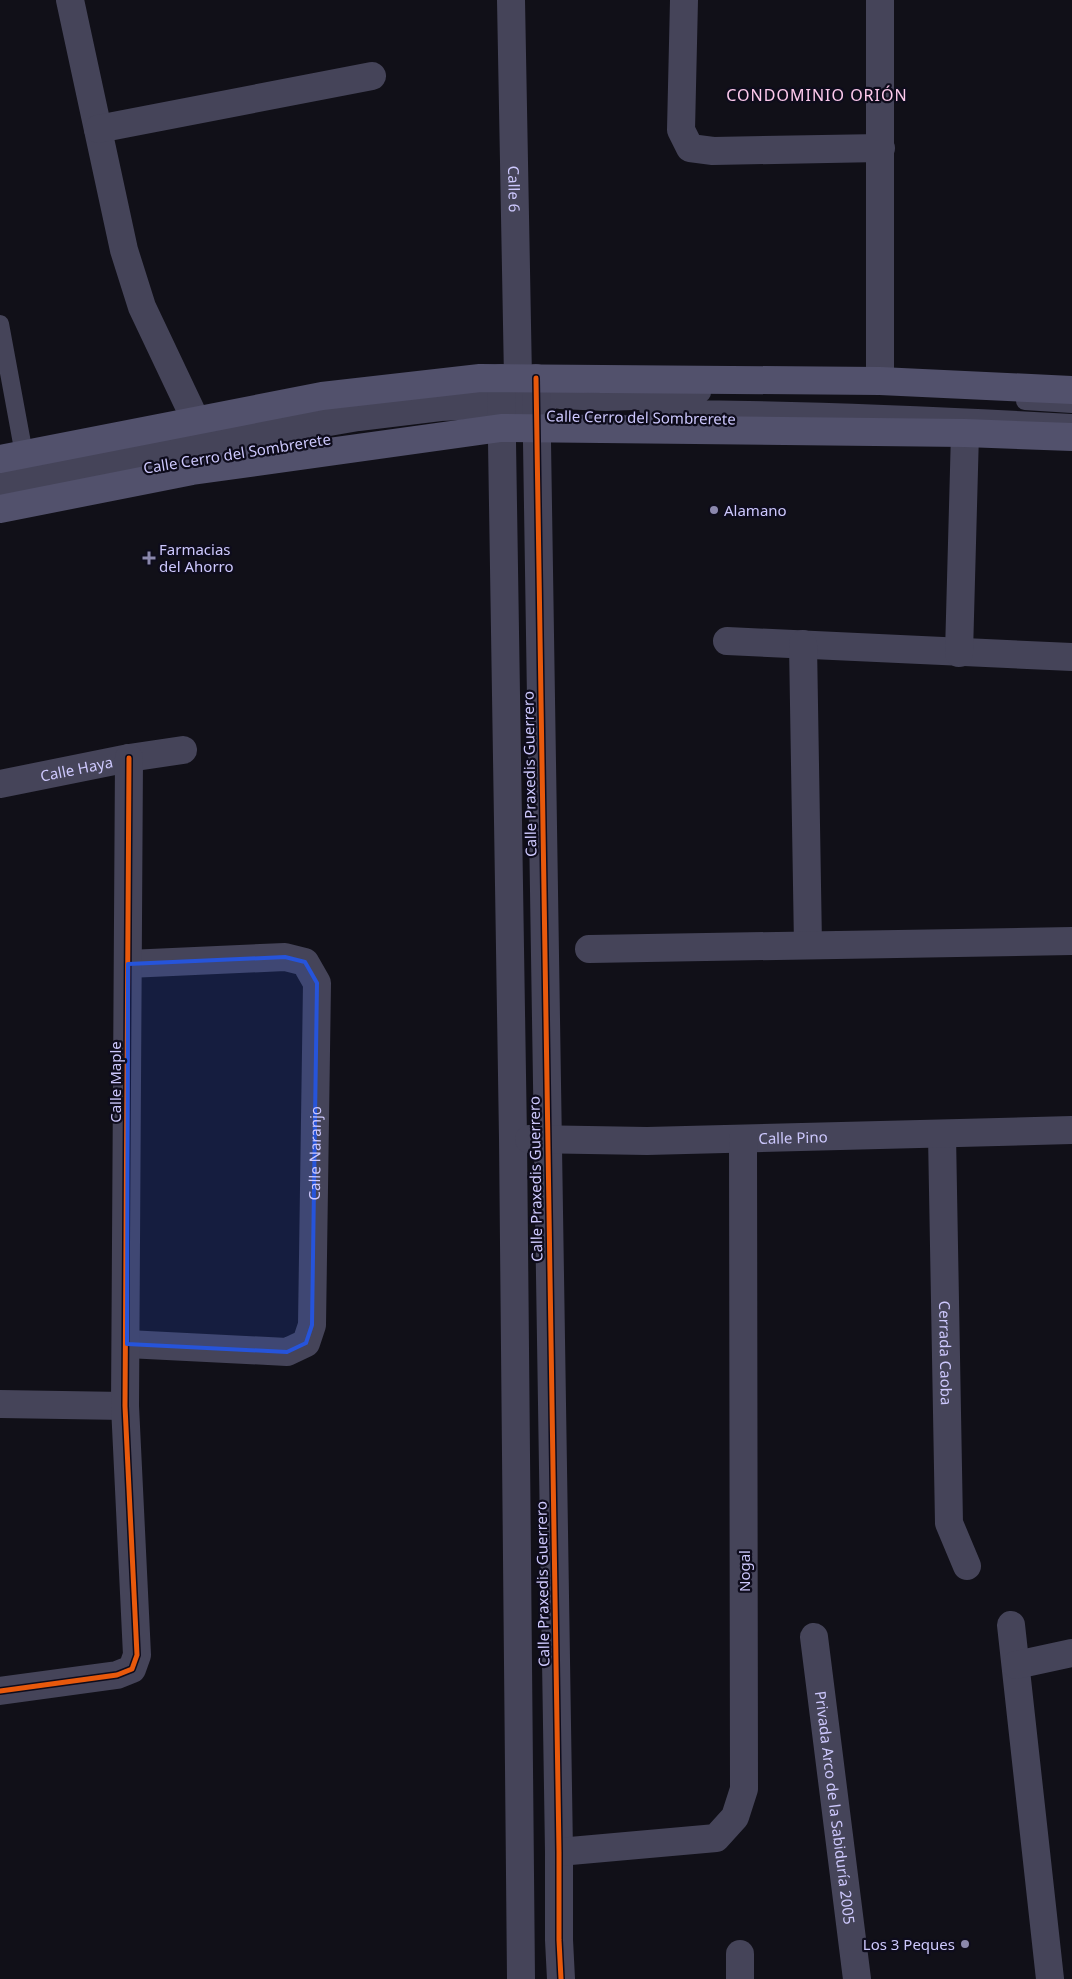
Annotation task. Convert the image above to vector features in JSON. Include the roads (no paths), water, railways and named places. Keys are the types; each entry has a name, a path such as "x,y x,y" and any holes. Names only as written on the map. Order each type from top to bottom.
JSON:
{"main road":[{"name":"Calle Cerro del Sombrerete","path":"12,457 322,396 480,378 519,400 965,433 1072,437"},
{"name":"Calle Cerro del Sombrerete","path":"0,509 192,471 519,400 880,381 1072,390"}],"street":[{"path":"70,0 124,250 142,307 196,421"},
{"name":"Calle 6","path":"511,0 519,400"},
{"path":"684,0 681,130 690,148 713,151 881,148"},
{"path":"880,0 880,381"},
{"path":"98,129 372,76"},
{"name":"Calle Praxedis Guerrero","path":"519,400 513,1138 521,1979"},
{"name":"Calle Praxedis Guerrero","path":"519,400 547,1139 561,1979"},
{"path":"959,652 965,433"},
{"path":"727,641 1072,657"},
{"path":"803,644 808,945"},
{"name":"Calle Haya","path":"0,784 129,758 183,750"},
{"name":"Calle Maple","path":"0,1692 117,1674 132,1669 137,1655 125,1406 127,1344 129,758"},
{"path":"589,949 1072,941"},
{"name":"Calle Naranjo","path":"127,1344 287,1352 306,1343 312,1325 317,983 305,962 285,957 128,964"},
{"name":"Calle Pino","path":"513,1138 647,1141 942,1135 1072,1130"},
{"name":"Cerrada Caoba","path":"942,1135 949,1523 967,1566"},
{"name":"Nogal","path":"559,1852 716,1838 735,1817 744,1789 743,1139"},
{"path":"0,1404 125,1406"},
{"path":"1011,1625 1050,1979"},
{"name":"Privada Arco de la Sabiduría 2005","path":"814,1637 857,1979"},
{"path":"1016,1665 1072,1653"}],"lane":[{"path":"0,324 12,457"},
{"path":"0,488 170,454 350,423 519,400 606,402 660,400 681,393 880,394 1072,404"},
{"path":"0,475 166,442 341,411 441,397 964,416 1072,423"}],"place":[{"name":"Alamano","path":"714,510"},
{"name":"Farmacias del Ahorro","path":"149,558"},
{"name":"Los 3 Peques","path":"965,1944"}],"district":[{"name":"CONDOMINIO ORIÓN","path":"817,95"}]}
